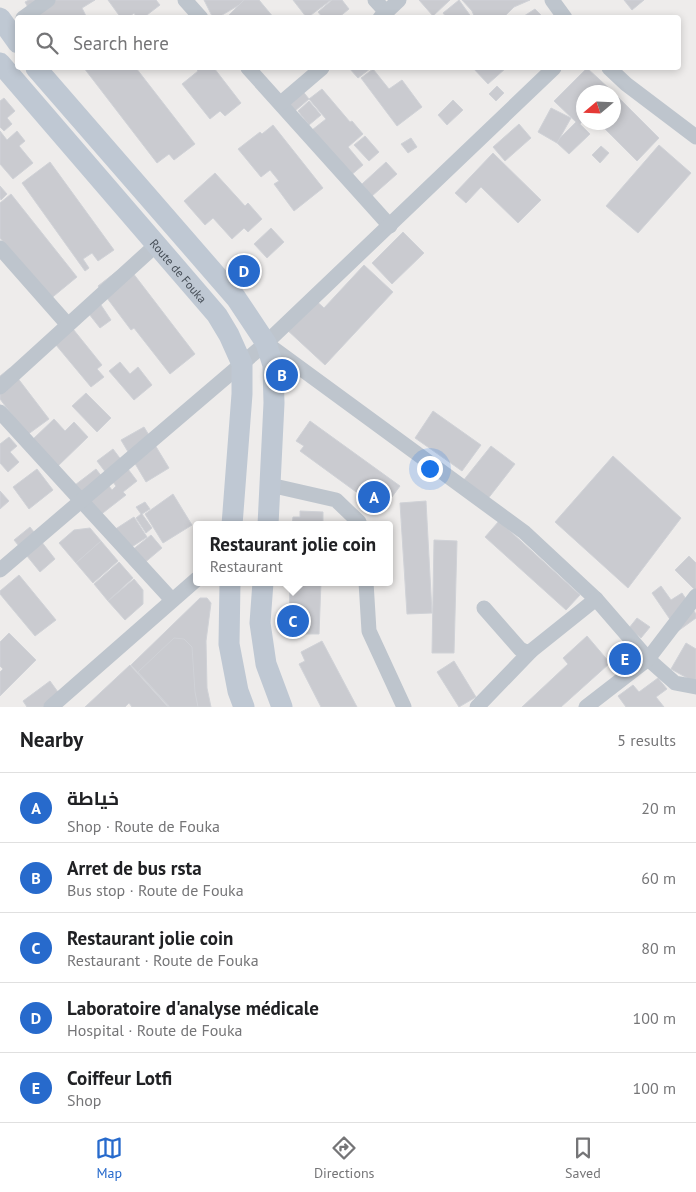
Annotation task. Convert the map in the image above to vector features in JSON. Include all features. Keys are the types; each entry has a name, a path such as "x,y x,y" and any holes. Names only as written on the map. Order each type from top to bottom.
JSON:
{"main road":[{"name":"Route de Fouka","path":"0,63 217,315 228,335 242,364 242,394 232,521"},
{"name":"Route de Fouka","path":"38,70 236,298 266,343 273,366 274,393 268,521"},
{"path":"230,586 229,644 238,690 244,707"},
{"path":"263,586 260,622 266,664 282,707"}],"street":[{"path":"27,15 48,0"},
{"path":"185,0 198,15"},
{"path":"375,0 383,15 399,0"},
{"path":"554,1 563,15"},
{"path":"250,70 390,226"},
{"path":"281,103 320,70"},
{"path":"0,570 266,343 552,70"},
{"path":"612,70 626,84 696,137"},
{"path":"0,387 156,245"},
{"path":"0,248 68,325"},
{"path":"266,343 524,532 596,599 648,659 675,683 696,687"},
{"path":"0,412 172,600"},
{"path":"270,485 336,500 358,521"},
{"path":"51,707 193,582"},
{"path":"366,586 369,631 404,707"},
{"path":"591,705 648,659 696,596"},
{"path":"477,707 531,651 596,599"},
{"path":"484,608 520,649 526,652 531,651"}],"building":[{"path":"29,0 95,0 82,8 86,15 32,15 25,2"},
{"path":"108,0 156,0 160,5 147,15 135,15 134,13 132,15 119,15"},
{"path":"204,0 246,1 222,15 212,15"},
{"path":"244,0 259,0 272,15 229,15"},
{"path":"293,0 331,0 311,15 305,15"},
{"path":"332,0 342,0 349,9 342,15 320,15 318,12"},
{"path":"419,0 450,0 434,15"},
{"path":"459,0 470,15 445,15 443,13"},
{"path":"462,0 530,0 514,7 506,15 474,15"},
{"path":"624,0 644,0 632,10"},
{"path":"535,9 541,15 526,15"},
{"path":"86,70 138,70 195,144 174,160 169,154 157,163"},
{"path":"216,70 241,103 225,116 220,111 210,119 182,84 198,71"},
{"path":"351,70 368,70 358,78"},
{"path":"374,70 389,89 402,80 422,107 397,126 361,78"},
{"path":"475,70 504,70 488,84"},
{"path":"585,70 589,70 605,85 576,85 576,122 554,101"},
{"path":"297,84 309,99 295,111 282,96"},
{"path":"497,86 504,93 496,101 489,94"},
{"path":"322,89 350,122 352,121 363,134 348,147 363,165 350,176 312,130 326,119 309,99"},
{"path":"4,98 15,111 7,118 12,124 4,131 0,127 0,101"},
{"path":"453,100 463,110 447,125 438,115"},
{"path":"621,100 659,138 637,161 606,130 621,130"},
{"path":"309,101 321,115 309,125 298,111"},
{"path":"551,108 571,118 557,143 538,132"},
{"path":"576,122 576,130 586,130 590,134 569,154 556,142"},
{"path":"519,124 531,138 505,161 493,147"},
{"path":"273,125 323,188 294,211 274,184 279,181 270,170 261,177 238,149 260,132 262,134"},
{"path":"0,131 7,140 17,131 25,141 19,146 33,163 13,179 0,164"},
{"path":"365,136 379,152 369,161 354,145"},
{"path":"411,138 417,147 408,153 401,144"},
{"path":"659,145 691,173 638,233 606,206"},
{"path":"601,146 609,153 600,163 592,155"},
{"path":"493,153 541,200 518,223 481,187 466,203 455,193"},
{"path":"50,162 114,250 98,261 92,253 83,259 89,268 85,271 22,183"},
{"path":"386,162 397,174 372,196 362,184"},
{"path":"215,173 245,206 248,203 262,219 248,232 244,228 232,239 213,218 205,225 184,201"},
{"path":"0,186 7,194 1,200 0,198"},
{"path":"11,194 77,277 49,300 0,238 0,203"},
{"path":"271,228 284,242 267,258 254,244"},
{"path":"403,232 424,253 392,284 372,263"},
{"path":"126,264 195,354 170,374 134,328 131,330 98,286"},
{"path":"364,265 393,292 325,365 285,328 313,298 324,308"},
{"path":"101,305 111,320 100,328 89,314"},
{"path":"69,324 102,365 97,369 104,377 91,387 51,339"},
{"path":"120,362 130,374 138,367 152,385 134,400 109,371"},
{"path":"10,368 49,419 27,435 0,399 0,376"},
{"path":"86,393 111,418 97,432 72,406"},
{"path":"433,411 481,445 462,471 415,438"},
{"path":"54,419 65,431 74,422 88,437 58,466 32,440"},
{"path":"310,421 400,486 389,501 381,495 374,505 300,451 304,446 296,441"},
{"path":"144,427 169,468 146,482 121,440"},
{"path":"9,437 17,446 10,452 19,462 8,472 0,463 0,444"},
{"path":"491,446 515,464 487,500 463,481"},
{"path":"113,449 137,481 123,492 126,495 99,516 75,485 96,469 112,490 116,486 97,461"},
{"path":"613,456 681,518 628,588 555,522"},
{"path":"37,469 53,490 29,509 13,487"},
{"path":"0,491 9,501 0,509"},
{"path":"173,494 192,525 163,543 145,514"},
{"path":"426,501 432,613 407,614 400,503"},
{"path":"145,502 150,509 142,514 152,528 146,533 136,518 141,514 136,507"},
{"path":"300,511 323,512 323,521 292,521 293,517 300,517"},
{"path":"134,517 147,537 127,550 114,530"},
{"path":"499,521 580,595 566,610 485,537"},
{"path":"30,527 55,559 40,572 14,540"},
{"path":"90,528 101,541 76,563 59,543 74,530"},
{"path":"151,535 162,548 143,564 131,551"},
{"path":"434,540 457,541 454,653 432,653"},
{"path":"101,541 118,561 93,583 76,563"},
{"path":"689,556 696,563 696,591 675,570"},
{"path":"119,562 133,578 108,601 94,584"},
{"path":"19,575 56,620 35,636 0,594 0,591"},
{"path":"134,579 143,590 143,604 125,620 108,601"},
{"path":"290,586 321,586 319,634 298,634 298,628 289,628"},
{"path":"661,586 671,600 682,593 696,614 696,618 678,631 652,593"},
{"path":"200,598 207,598 211,603 206,641 207,688 211,707 169,707 131,665"},
{"path":"637,618 650,627 641,638 629,628"},
{"path":"9,633 36,660 0,696 0,672 3,669 0,666 0,642"},
{"path":"587,636 610,663 561,707 522,707 568,664 563,658"},
{"path":"174,638 184,639 192,647 198,707 170,707 138,672"},
{"path":"322,641 357,707 321,707 299,664 305,661 301,652"},
{"path":"686,643 696,649 696,683 671,669"},
{"path":"454,661 476,697 459,707 437,672"},
{"path":"130,665 168,707 132,707 129,703 125,707 85,707"},
{"path":"658,678 667,689 656,697 664,707 626,707 618,696 633,685 639,692"},
{"path":"50,681 63,699 52,707 27,707 23,701"}],"place":[{"name":"Laboratoire d'analyse médicale","path":"244,271"},
{"name":"Arret de bus rsta","path":"282,375"},
{"name":"خياطة","path":"374,497"},
{"name":"Restaurant jolie coin","path":"293,621"},
{"name":"Coiffeur Lotfi","path":"625,659"}]}
